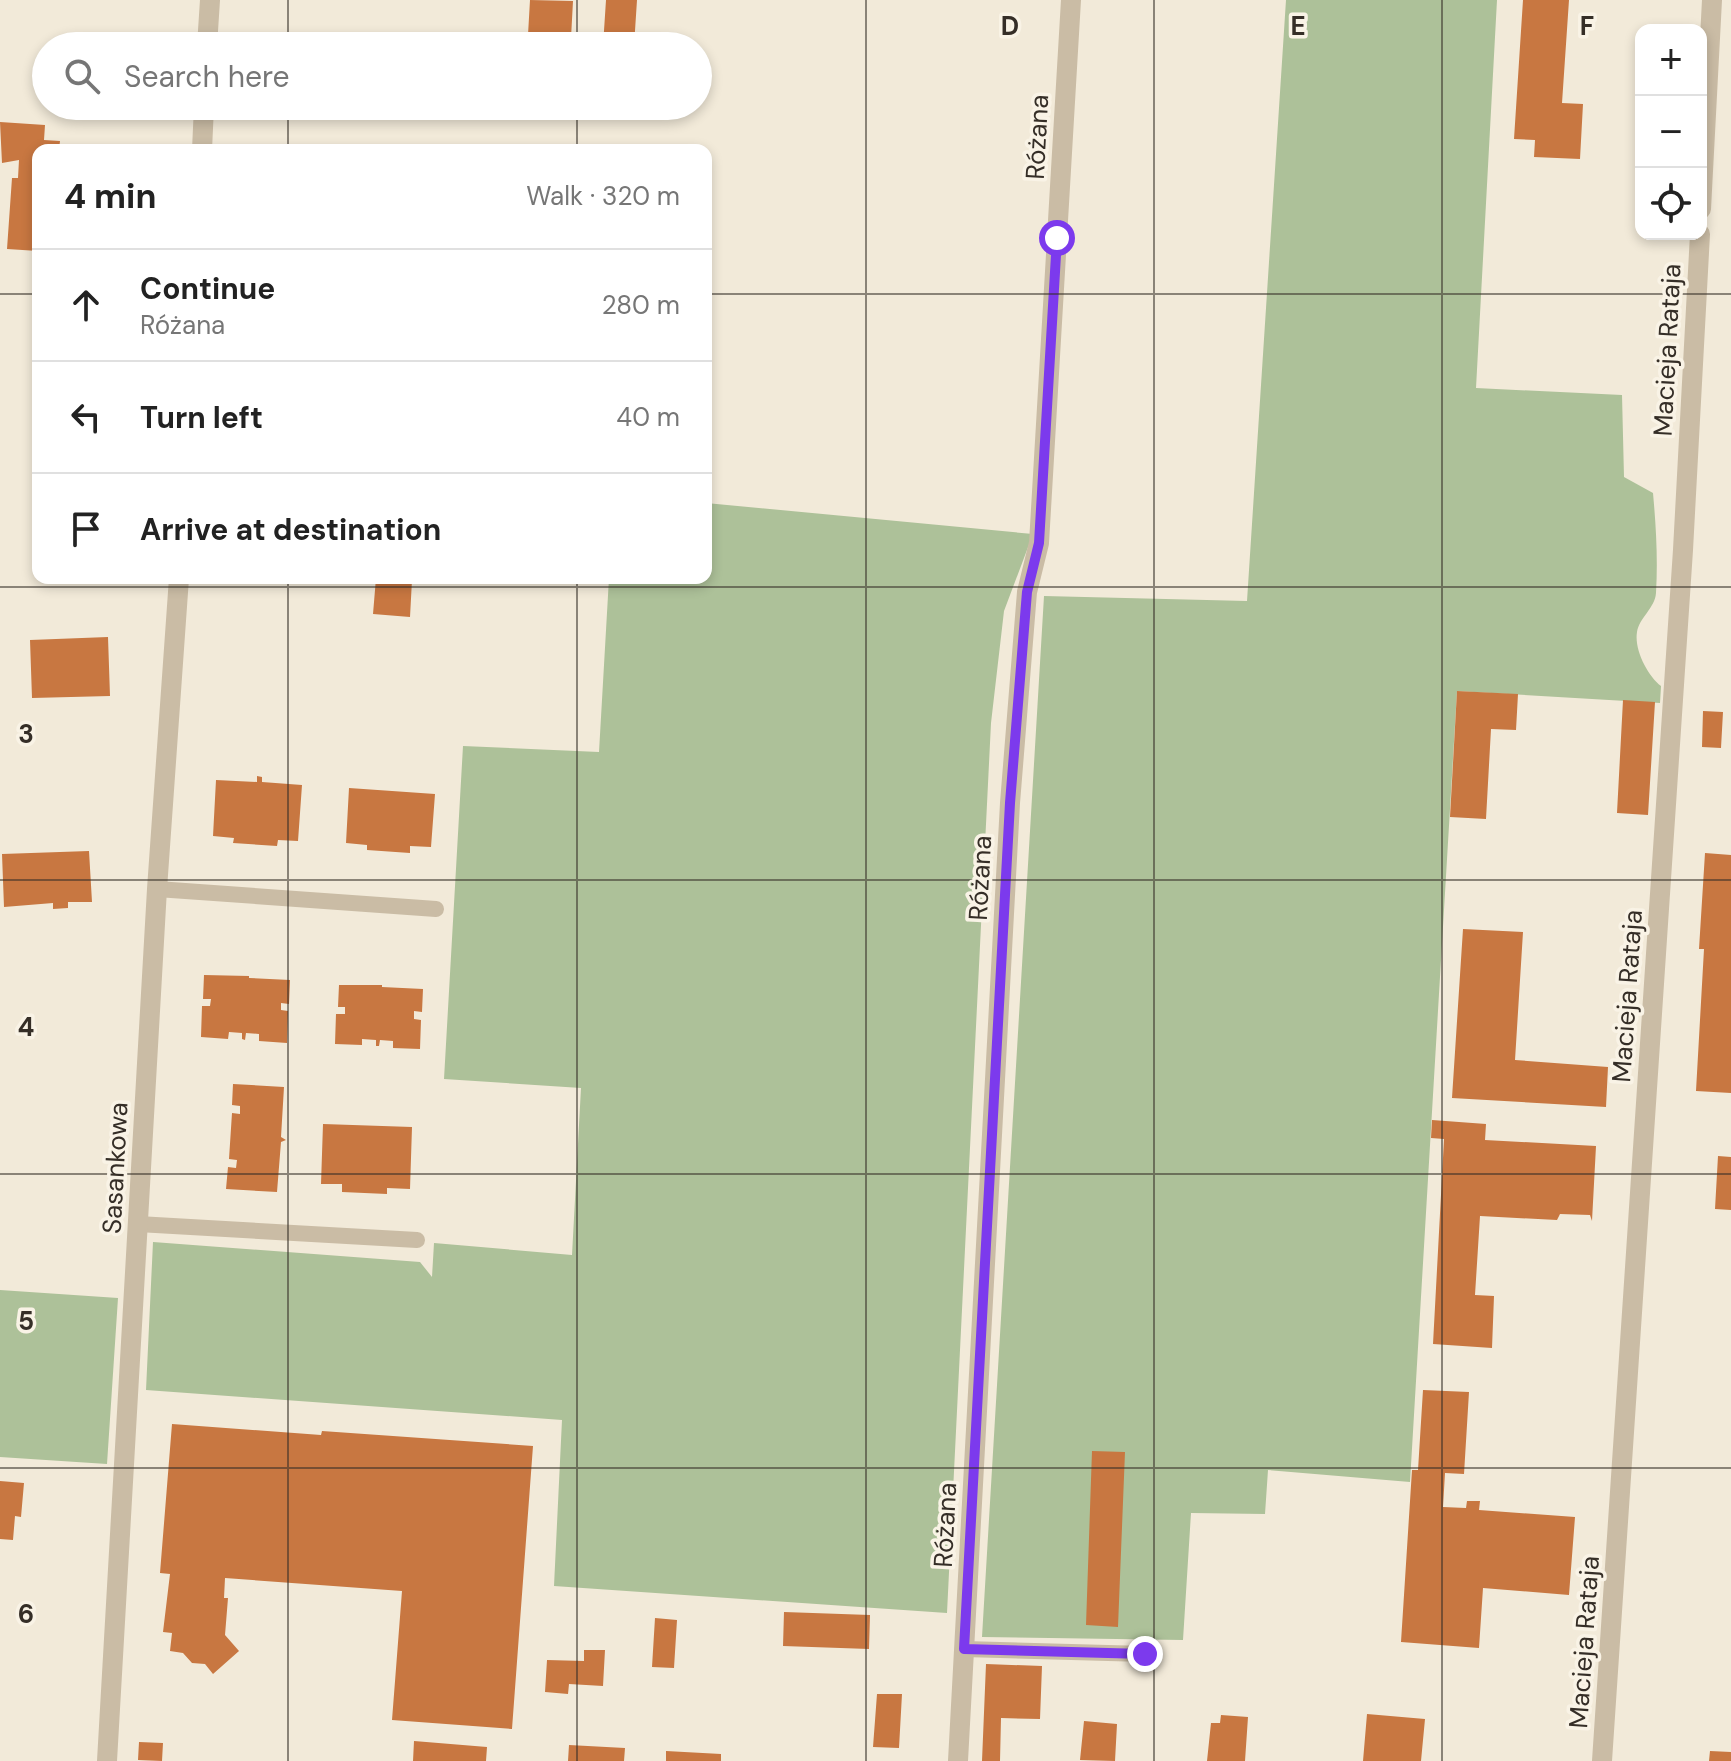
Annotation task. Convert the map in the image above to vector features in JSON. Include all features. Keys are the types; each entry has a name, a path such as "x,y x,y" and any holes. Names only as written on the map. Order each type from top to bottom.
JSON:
{"street":[{"path":"208,32 210,0"},
{"name":"Różana","path":"958,1761 1010,803 1027,592 1039,543 1071,0"},
{"path":"1703,168 1712,0"},
{"path":"202,144 203,120"},
{"name":"Macieja Rataja","path":"1602,1761 1682,566 1700,240"},
{"name":"Sasankowa","path":"107,1761 157,889 179,584"}],"lane":[{"path":"157,889 436,909"},
{"path":"138,1224 417,1240"},
{"path":"964,1649 1145,1654"}],"green space":[{"path":"1286,0 1497,0 1476,388 1622,395 1624,477 1653,493 1656,593 1638,627 1637,639 1643,662 1661,686 1660,703 1457,691 1410,1482 1268,1470 1265,1514 1191,1513 1183,1640 982,1637 1044,596 1247,601"},
{"path":"712,504 1033,534 1004,611 991,723 947,1613 554,1586 562,1420 146,1390 153,1242 420,1262 432,1277 434,1243 572,1255 581,1088 444,1079 463,746 599,752 609,584 712,584"},
{"path":"0,1290 118,1298 107,1464 0,1457"}],"building":[{"path":"530,0 573,1 571,32 528,32"},
{"path":"606,0 637,0 635,32 604,32"},
{"path":"1523,0 1569,0 1562,103 1583,104 1580,159 1534,157 1535,140 1514,139"},
{"path":"0,122 45,125 44,140 60,141 60,144 32,144 32,251 7,249 12,178 18,178 19,160 2,163"},
{"path":"376,584 412,584 410,617 373,614"},
{"path":"108,637 110,696 32,698 30,640"},
{"path":"1457,691 1518,694 1516,730 1491,729 1486,819 1450,817"},
{"path":"1623,700 1655,702 1648,815 1617,813"},
{"path":"1703,711 1723,712 1721,748 1702,747"},
{"path":"257,776 262,777 262,782 302,785 298,841 278,840 277,846 233,843 234,838 213,836 216,780 257,782"},
{"path":"349,788 435,794 431,847 410,846 410,853 367,850 367,845 346,843"},
{"path":"89,851 92,902 68,902 68,908 53,909 53,903 4,907 2,854"},
{"path":"1705,853 1731,855 1731,1093 1696,1091 1704,949 1699,949"},
{"path":"1463,929 1523,932 1515,1060 1608,1067 1606,1107 1452,1098"},
{"path":"204,975 290,980 289,1004 281,1003 281,1010 288,1011 287,1043 259,1041 259,1034 246,1033 245,1040 242,1033 229,1032 228,1039 201,1037 202,1006 210,1006 211,999 203,999"},
{"path":"339,985 423,989 422,1012 414,1011 414,1019 421,1020 420,1049 393,1048 393,1041 380,1040 379,1046 376,1046 376,1040 362,1039 362,1045 335,1044 336,1014 345,1014 345,1007 338,1007"},
{"path":"233,1084 284,1087 281,1137 286,1140 281,1142 277,1192 226,1189 228,1167 236,1168 237,1160 229,1159 232,1113 240,1114 240,1106 232,1105"},
{"path":"1432,1120 1486,1124 1485,1140 1596,1146 1592,1221 1590,1215 1560,1214 1557,1220 1480,1216 1475,1295 1494,1296 1492,1348 1433,1344 1444,1139 1431,1138"},
{"path":"323,1124 412,1127 410,1189 387,1188 387,1194 342,1192 342,1184 321,1184"},
{"path":"1718,1156 1731,1157 1731,1210 1715,1209"},
{"path":"1423,1390 1469,1392 1464,1474 1445,1473 1443,1507 1466,1508 1467,1501 1480,1501 1479,1510 1575,1517 1569,1595 1483,1588 1479,1648 1401,1642 1412,1470 1418,1470"},
{"path":"172,1424 533,1446 512,1729 392,1720 402,1591 225,1578 224,1598 228,1598 225,1635 239,1651 213,1674 205,1664 192,1663 183,1653 170,1651 172,1633 163,1632 170,1574 160,1573"},
{"path":"1092,1451 1125,1452 1118,1627 1086,1625"},
{"path":"0,1481 24,1483 21,1517 15,1516 13,1540 0,1539"},
{"path":"784,1612 870,1615 869,1649 783,1646"},
{"path":"655,1618 677,1620 674,1668 652,1667"},
{"path":"584,1650 605,1650 603,1686 569,1684 568,1694 545,1692 547,1660 584,1661"},
{"path":"986,1664 1042,1666 1040,1719 1001,1718 1000,1761 982,1761"},
{"path":"877,1694 902,1694 899,1748 873,1747"},
{"path":"1367,1714 1425,1719 1421,1761 1363,1761"},
{"path":"1221,1715 1248,1717 1245,1761 1207,1761 1211,1723 1220,1723"},
{"path":"1084,1721 1117,1724 1115,1761 1080,1760"},
{"path":"414,1741 487,1747 486,1761 413,1761"},
{"path":"139,1742 163,1743 162,1761 138,1760"},
{"path":"569,1745 625,1748 624,1761 568,1761"},
{"path":"666,1751 721,1754 721,1761 666,1761"},
{"path":"1710,1751 1731,1752 1731,1761 1709,1761"}],"route":[{"path":"1057,238 1039,543 1027,592 1010,803 964,1649 1145,1654"}]}
